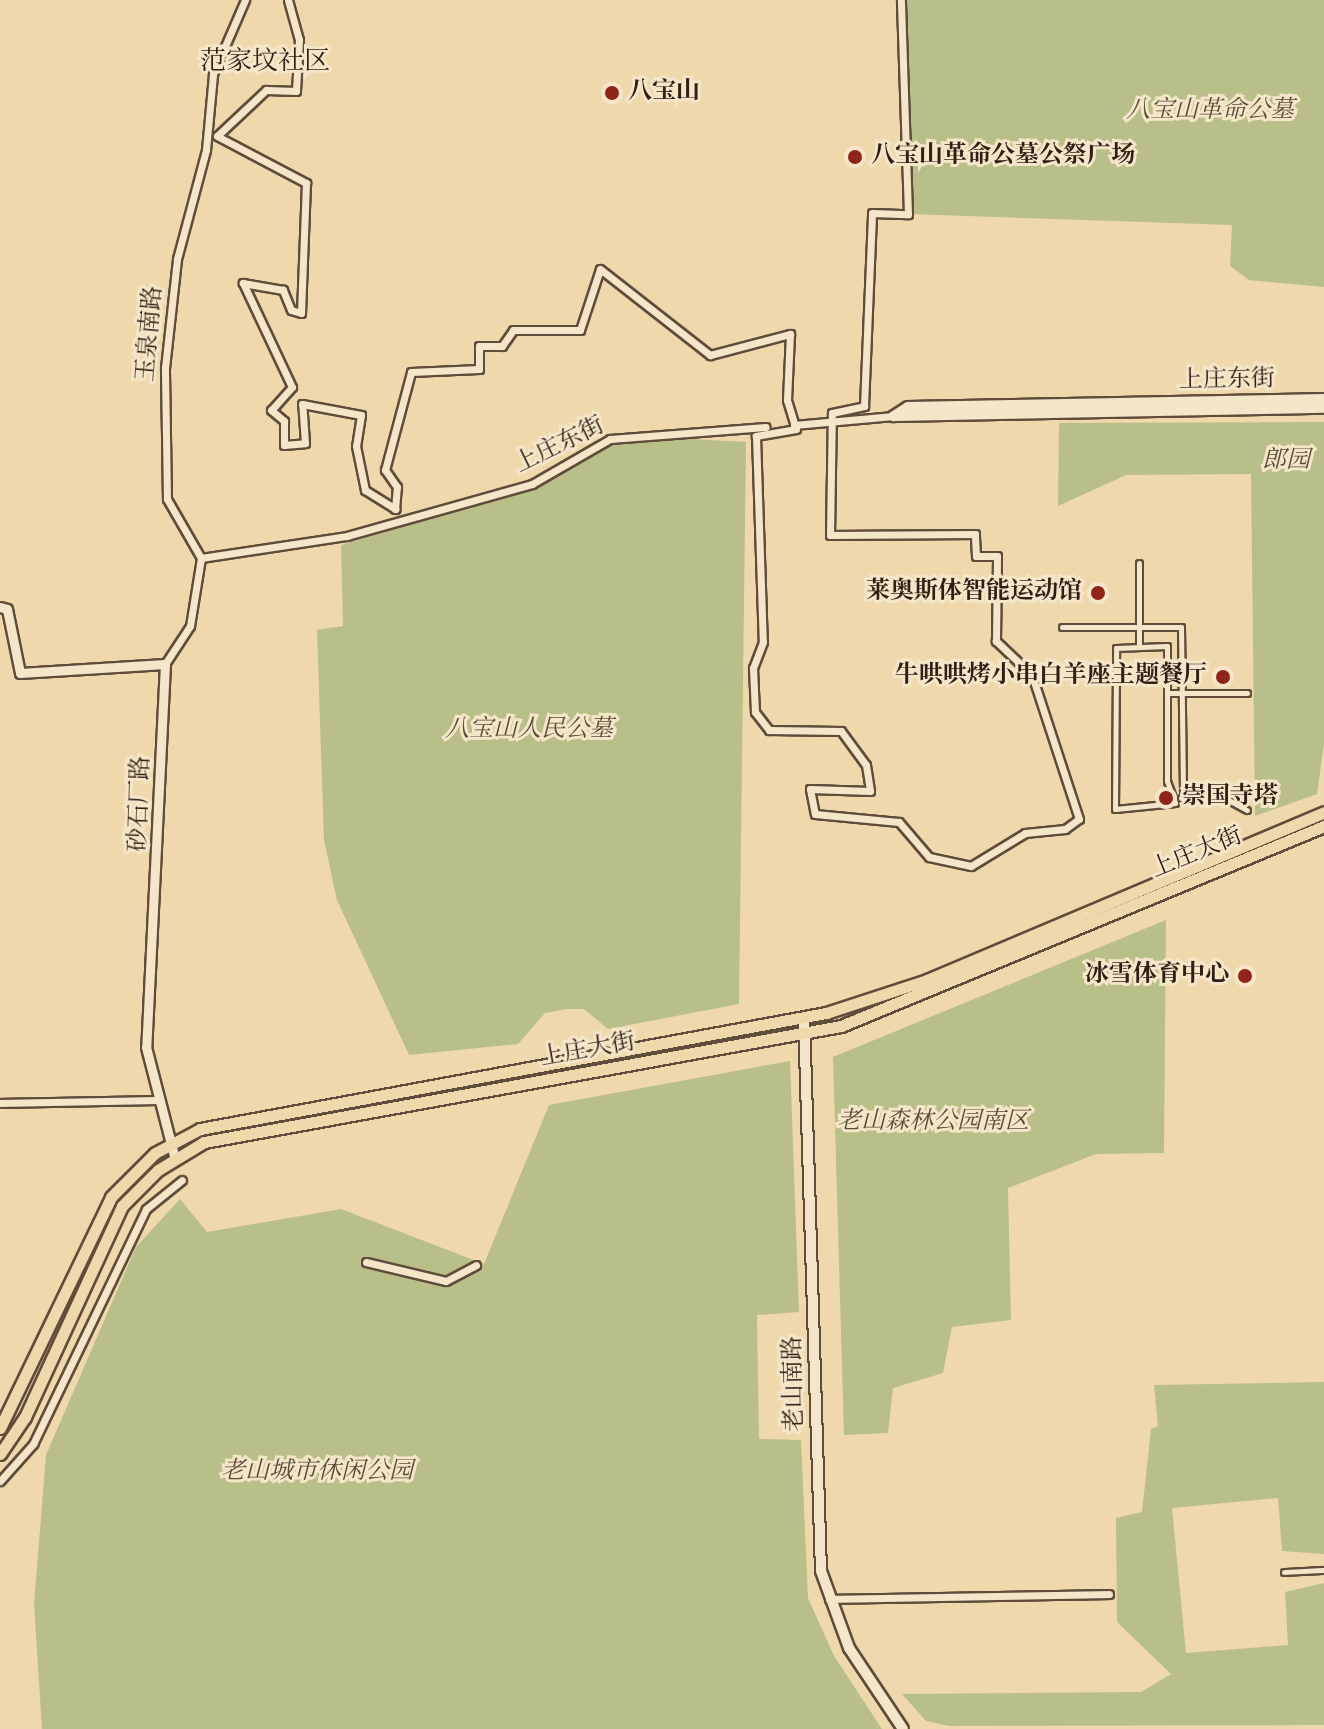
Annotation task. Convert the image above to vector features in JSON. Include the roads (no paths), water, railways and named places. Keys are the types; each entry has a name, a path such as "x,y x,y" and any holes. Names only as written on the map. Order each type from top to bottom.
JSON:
{"main road":[{"name":"上庄东街","path":"894,416 908,407 1324,399"},
{"name":"上庄东街","path":"894,416 1324,408"},
{"name":"上庄大街","path":"0,1428 111,1197 170,1143 232,1121 804,1018 912,985 1324,812"},
{"name":"上庄大街","path":"0,1454 25,1417 122,1206 175,1159 232,1134 808,1035 934,990 1324,826"},
{"name":"老山南路","path":"804,1018 808,1035 818,1530 829,1599 849,1648 903,1729"}],"street":[{"name":"玉泉南路","path":"201,558 167,499 165,368 177,259 210,130 213,74 245,0"},
{"path":"288,0 298,31 296,91 266,90 217,136 306,183 301,313 291,310 283,290 243,283 292,387 271,410 284,421 284,445 305,443 302,404 361,415 356,446 365,490 395,509 397,487 385,470 411,372 479,369 479,346 502,346 513,330 580,330 600,269 710,355 790,334 787,400 796,429 756,436 763,642 753,668 755,712 769,730 841,731 866,765 870,791 810,789 815,814 899,822 929,857 971,866 1025,833 1065,829 1079,819 1032,675 996,641 997,556 976,556 975,534 830,535 832,413 864,406 872,213 908,214 901,0"},
{"name":"上庄东街","path":"201,558 347,536 527,486 610,439 894,416"},
{"path":"0,607 7,609 20,673 165,664 190,626 201,558"},
{"path":"1139,563 1139,647"},
{"path":"1062,627 1181,627 1179,798"},
{"path":"1179,798 1167,781 1167,646 1116,648 1115,809 1167,808 1179,798 1225,798 1247,810"},
{"name":"砂石厂路","path":"165,664 146,1047 155,1100 175,1159"},
{"path":"1167,693 1247,693"},
{"path":"0,1103 155,1100"},
{"path":"0,1481 33,1444 146,1209 182,1180"},
{"path":"366,1262 446,1281 476,1265"},
{"path":"1284,1572 1324,1570"},
{"path":"829,1599 1109,1594"}],"place":[{"name":"八宝山","path":"612,93"},
{"name":"八宝山革命公墓公祭广场","path":"855,157"},
{"name":"莱奥斯体智能运动馆","path":"1098,593"},
{"name":"牛哄哄烤小串白羊座主题餐厅","path":"1223,677"},
{"name":"崇国寺塔","path":"1166,798"},
{"name":"冰雪体育中心","path":"1245,976"}],"district":[{"name":"范家坟社区","path":"265,63"}],"park label":[{"name":"八宝山革命公墓","path":"1210,112"},
{"name":"郎园","path":"1286,462"},
{"name":"八宝山人民公墓","path":"529,731"},
{"name":"老山森林公园南区","path":"933,1123"},
{"name":"老山城市休闲公园","path":"317,1473"}]}
